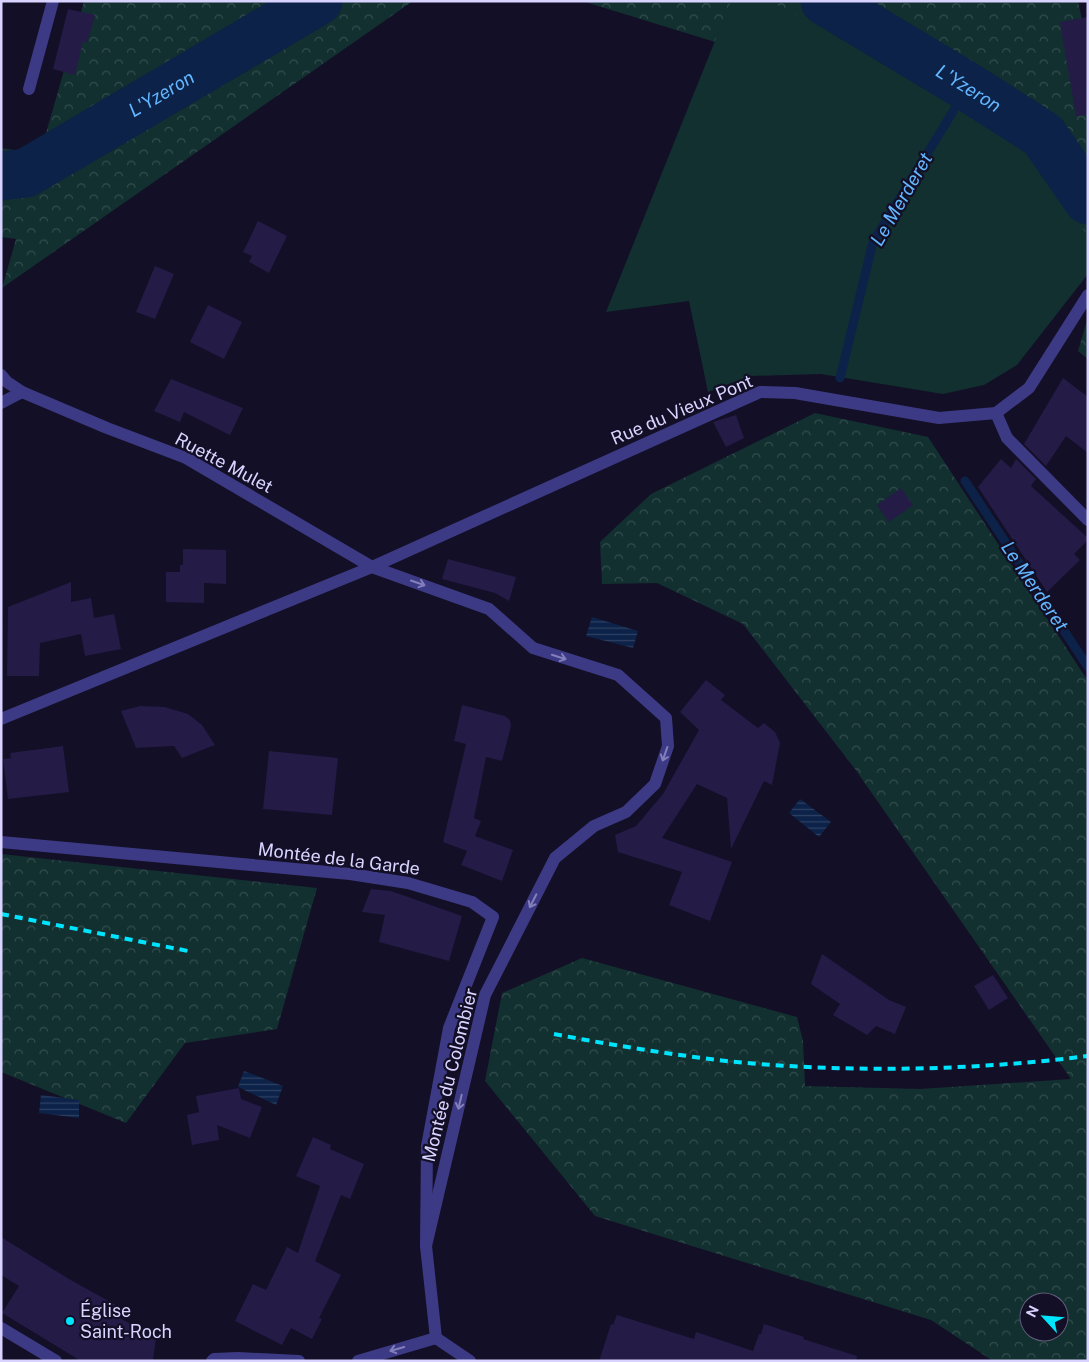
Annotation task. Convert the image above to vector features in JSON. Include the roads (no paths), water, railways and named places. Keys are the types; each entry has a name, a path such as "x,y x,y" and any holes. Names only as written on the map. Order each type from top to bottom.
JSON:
{"street":[{"path":"30,89 53,1"},
{"path":"1088,295 1029,388 996,413 1007,438 1088,520"},
{"name":"Ruette Mulet","path":"1,375 22,392 107,428 186,458 372,567"},
{"path":"1,403 22,392"},
{"name":"Rue du Vieux Pont","path":"372,567 760,392 795,393 939,418 996,413"},
{"path":"1,719 372,567"},
{"name":"Montée du Colombier","path":"372,567 489,608 532,648 618,675 666,718 668,746 655,784 626,812 594,826 555,858 485,995 426,1246"},
{"name":"Montée de la Garde","path":"1,842 350,874 408,883 472,902 493,917 449,1028 427,1146 426,1246 436,1338"},
{"path":"1,1328 56,1361"},
{"path":"358,1361 436,1338 470,1361"},
{"path":"212,1361 214,1359 238,1358 299,1361"}],"water":[{"path":"592,617 638,631 633,648 586,636"},
{"path":"800,799 831,822 819,837 789,813"},
{"path":"244,1071 283,1086 276,1105 238,1087"},
{"path":"41,1095 79,1100 79,1118 39,1113"}],"waterway":[{"name":"L'Yzeron","path":"1,176 26,173 318,1"},
{"name":"Le Merderet","path":"825,1 968,87 1043,135 1088,200"},
{"name":"Le Merderet","path":"840,378 873,242 968,87"},
{"name":"Le Merderet","path":"965,481 1088,667"}],"railway":[{"path":"1,914 193,952"},
{"path":"554,1034 726,1061 861,1069 998,1065 1088,1056"}],"place":[{"name":"Église Saint-Roch","path":"70,1321"}]}
